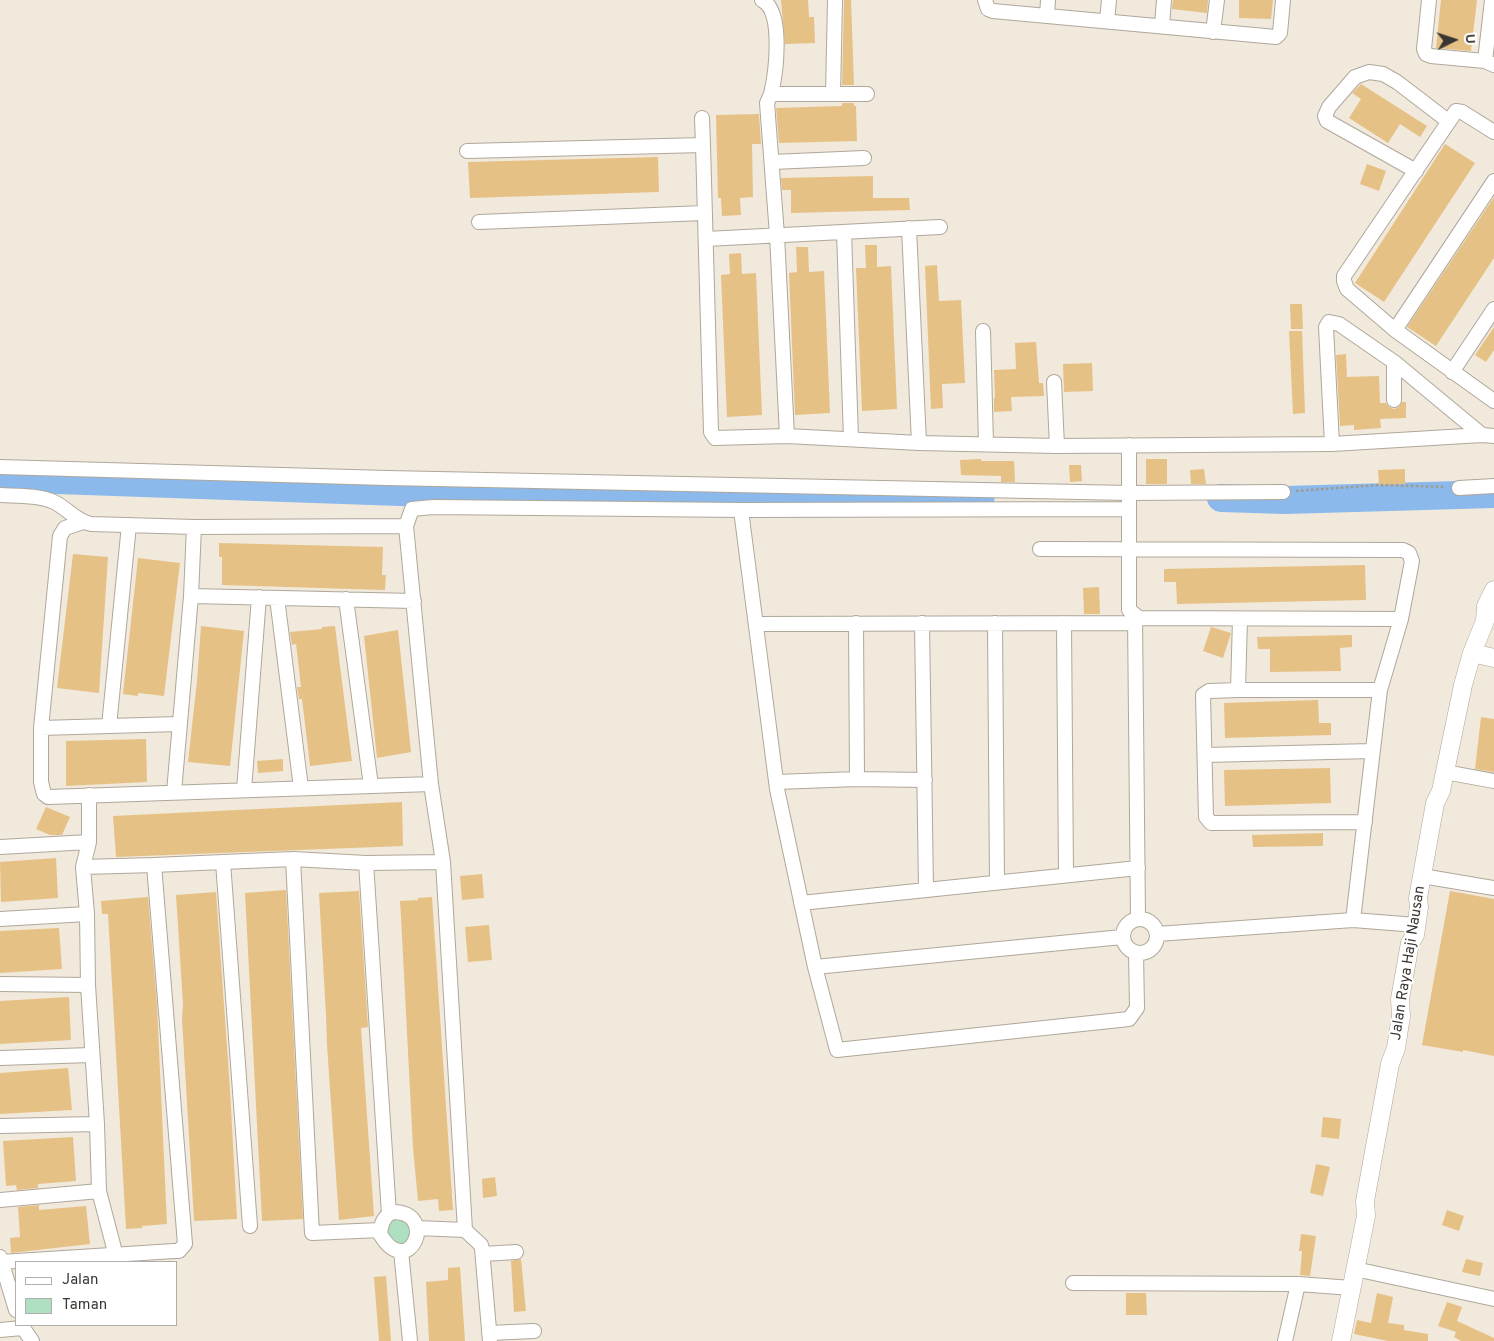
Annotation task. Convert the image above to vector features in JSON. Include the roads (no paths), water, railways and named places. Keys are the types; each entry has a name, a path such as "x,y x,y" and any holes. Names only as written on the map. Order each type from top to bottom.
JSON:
{"street":[{"path":"762,0 772,9 775,19 776,64 771,94 767,103 777,235 787,436"},
{"path":"833,94 834,0"},
{"path":"985,0 988,9 993,11 1213,32 1278,36 1280,34 1283,0"},
{"path":"1047,16 1048,0"},
{"path":"1107,21 1108,0"},
{"path":"1162,26 1164,0"},
{"path":"1213,32 1217,0"},
{"path":"1429,0 1424,49 1426,54 1490,63 1492,0"},
{"path":"1416,171 1327,121 1325,116 1329,108 1355,77 1369,72 1383,74 1397,82 1448,121"},
{"path":"771,94 867,94"},
{"path":"1494,132 1456,111 1344,276 1347,289 1395,330 1494,401"},
{"path":"702,118 711,432 715,438 787,436 919,443 1058,446 1332,444 1488,436"},
{"path":"467,151 703,145"},
{"path":"772,162 864,158"},
{"path":"1395,330 1494,181"},
{"path":"479,222 704,213"},
{"path":"706,239 940,227"},
{"path":"909,228 919,443"},
{"path":"844,232 851,439"},
{"path":"1452,372 1494,309"},
{"path":"1332,444 1327,324 1332,321 1394,362 1488,436"},
{"path":"983,331 986,444"},
{"path":"1394,362 1394,400"},
{"path":"1054,382 1058,446"},
{"path":"1129,445 1129,610 1135,619 1138,918"},
{"path":"0,467 388,478 1129,493 1283,492"},
{"path":"1460,488 1494,486"},
{"path":"0,495 45,499 63,507 83,522"},
{"path":"465,1230 443,862 431,784 406,526 412,509 433,507 741,510 1129,509"},
{"path":"741,510 776,782 815,967 837,1050 1129,1019 1137,1008 1136,953"},
{"path":"406,526 194,527 83,522 65,528 60,536 41,728 41,782 44,794 48,797 431,784"},
{"path":"109,726 129,525"},
{"path":"174,792 191,596 194,527"},
{"path":"1040,549 1403,550 1410,554 1412,561 1401,619 1380,690 1353,920"},
{"name":"Jalan Raya Haji Nausan","path":"1341,1341 1366,1216 1365,1201 1390,1064 1396,1048 1401,1016 1400,999 1410,943 1415,934 1419,906 1418,898 1435,802 1441,791 1463,685 1472,653 1485,621 1486,606 1494,590"},
{"path":"191,596 414,601"},
{"path":"244,790 259,598"},
{"path":"277,598 301,788"},
{"path":"346,599 371,786"},
{"path":"756,624 1064,623 1139,618 1240,620 1401,619"},
{"path":"1238,690 1240,620"},
{"path":"856,623 858,779"},
{"path":"922,623 926,889"},
{"path":"995,623 997,882"},
{"path":"1064,623 1066,875"},
{"path":"1472,653 1494,658"},
{"path":"1365,822 1211,823 1206,817 1203,696 1209,691 1238,690 1380,690"},
{"path":"41,728 179,724"},
{"path":"1205,755 1372,751"},
{"path":"1445,772 1494,781"},
{"path":"776,782 858,779 925,780"},
{"path":"88,795 89,842 83,867 87,914 91,1055 97,1124 99,1191 116,1256"},
{"path":"0,847 89,842"},
{"path":"83,867 293,859 366,863 443,862"},
{"path":"293,859 312,1233 380,1230"},
{"path":"223,862 250,1226"},
{"path":"366,863 389,1214"},
{"path":"15,1307 1,1259 116,1256 179,1251 185,1244 154,865"},
{"path":"801,903 1138,868"},
{"path":"1422,876 1494,888"},
{"path":"0,919 87,914"},
{"path":"1138,918 1149,920 1156,929 1157,934 1157,940 1151,949 1141,953 1136,953 1126,947 1122,937 1128,922 1138,918"},
{"path":"1157,934 1353,920 1416,925"},
{"path":"815,967 1122,937"},
{"path":"0,984 88,985"},
{"path":"0,1058 91,1055"},
{"path":"0,1126 97,1124"},
{"path":"0,1200 99,1191"},
{"path":"395,1212 405,1215 414,1221 417,1228 413,1245 408,1250 401,1251 394,1250 387,1245 380,1234 380,1230 384,1220 389,1214 395,1212"},
{"path":"417,1228 465,1230 481,1245 490,1337 534,1331"},
{"path":"401,1251 410,1341"},
{"path":"483,1254 516,1252"},
{"path":"1355,1269 1494,1299"},
{"path":"1073,1283 1298,1284 1352,1288"},
{"path":"1285,1341 1298,1284"},
{"path":"14,1331 32,1341"}],"waterway":[{"path":"0,478 428,493 981,496"},
{"path":"1221,498 1285,500 1494,494"}]}
